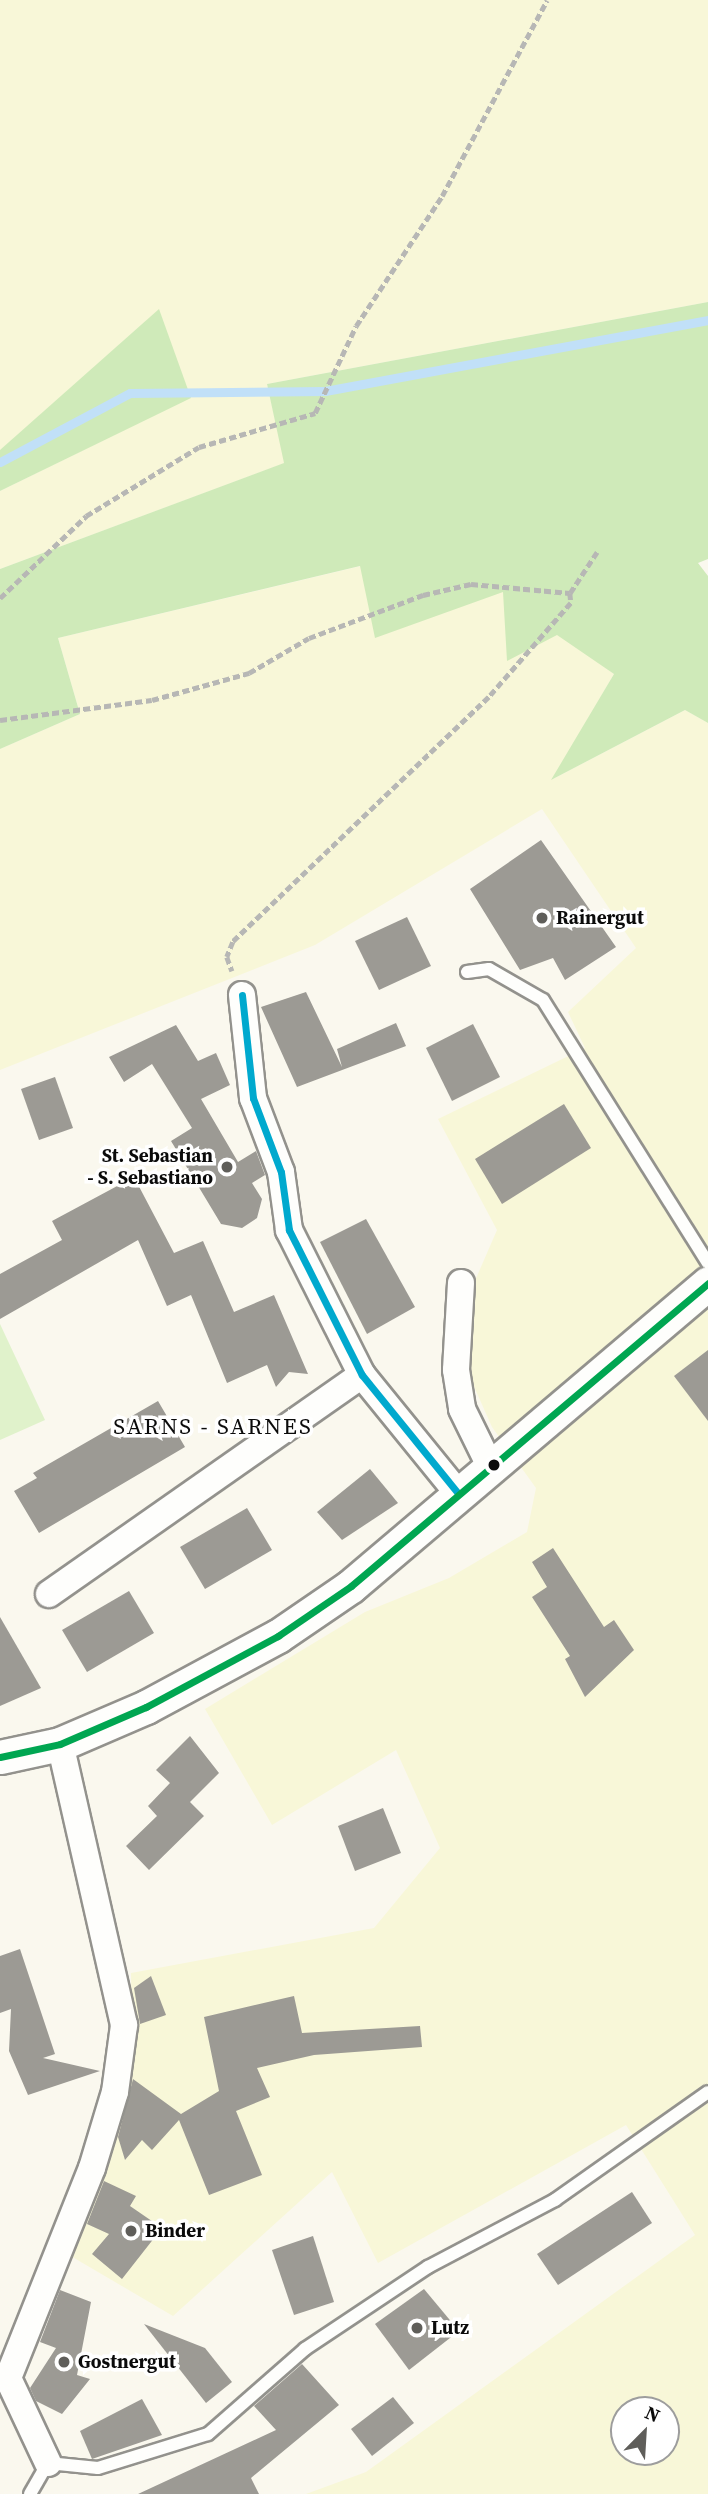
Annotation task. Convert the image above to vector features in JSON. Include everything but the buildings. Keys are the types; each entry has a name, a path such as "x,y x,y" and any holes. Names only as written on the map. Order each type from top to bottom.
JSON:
{"street":[{"path":"242,995 253,1098 281,1172 289,1230 362,1375 458,1493"},
{"path":"461,1283 456,1370 462,1409 490,1466"},
{"path":"0,1757 60,1744 146,1707 278,1636 351,1586 708,1283"},
{"path":"49,1594 362,1375"},
{"path":"48,2463 8,2378 92,2168 115,2092 124,2025 60,1744"}],"lane":[{"path":"467,972 489,969 543,1000 708,1263"},
{"path":"30,2494 48,2463 98,2468 208,2434 304,2349 428,2267 555,2200 708,2092"}],"path":[{"path":"0,598 86,516 199,447 315,412 344,355 442,196 547,0"},
{"path":"242,995 227,957 233,942 488,697 570,603 570,593 597,552"},
{"path":"0,720 152,700 249,673 309,638 423,595 471,584 570,593"}],"green space":[{"path":"0,0 708,0 708,302 267,384 285,463 0,569 0,491 191,397 0,450"},
{"path":"708,302 708,559 698,563 708,576 708,723 685,710 551,780 614,674 557,635 507,661 503,592 375,638 360,566 58,638 80,714 0,749 0,569 284,463 267,384"},
{"path":"159,309 191,398 0,491 0,450"},
{"path":"361,566 503,592 614,674 553,779 685,710 708,723 708,2494 306,2494 366,2472 695,2235 626,2125 378,2263 332,2172 173,2316 69,2255 132,2065 131,1973 374,1928 440,1848 396,1750 272,1825 205,1709 365,1612 449,1578 527,1532 536,1488 492,1427 464,1364 474,1283 497,1230 438,1119 585,1048 568,1012 636,948 542,809 315,945 0,1070 0,749 80,714 58,638"},
{"path":"0,1324 45,1420 0,1440"}],"waterway":[{"path":"0,462 130,393 325,391 708,320"}],"transit line":[{"path":"242,995 253,1098 281,1172 289,1230 362,1375 458,1493"},
{"path":"0,1757 60,1744 146,1707 278,1636 351,1586 708,1283"}],"place":[{"name":"Rainergut","path":"542,918"},
{"name":"St. Sebastian - S. Sebastiano","path":"227,1167"},
{"name":"Binder","path":"131,2231"},
{"name":"Lutz","path":"417,2328"},
{"name":"Gostnergut","path":"64,2362"}],"district":[{"name":"SARNS - SARNES","path":"213,1426"}]}
